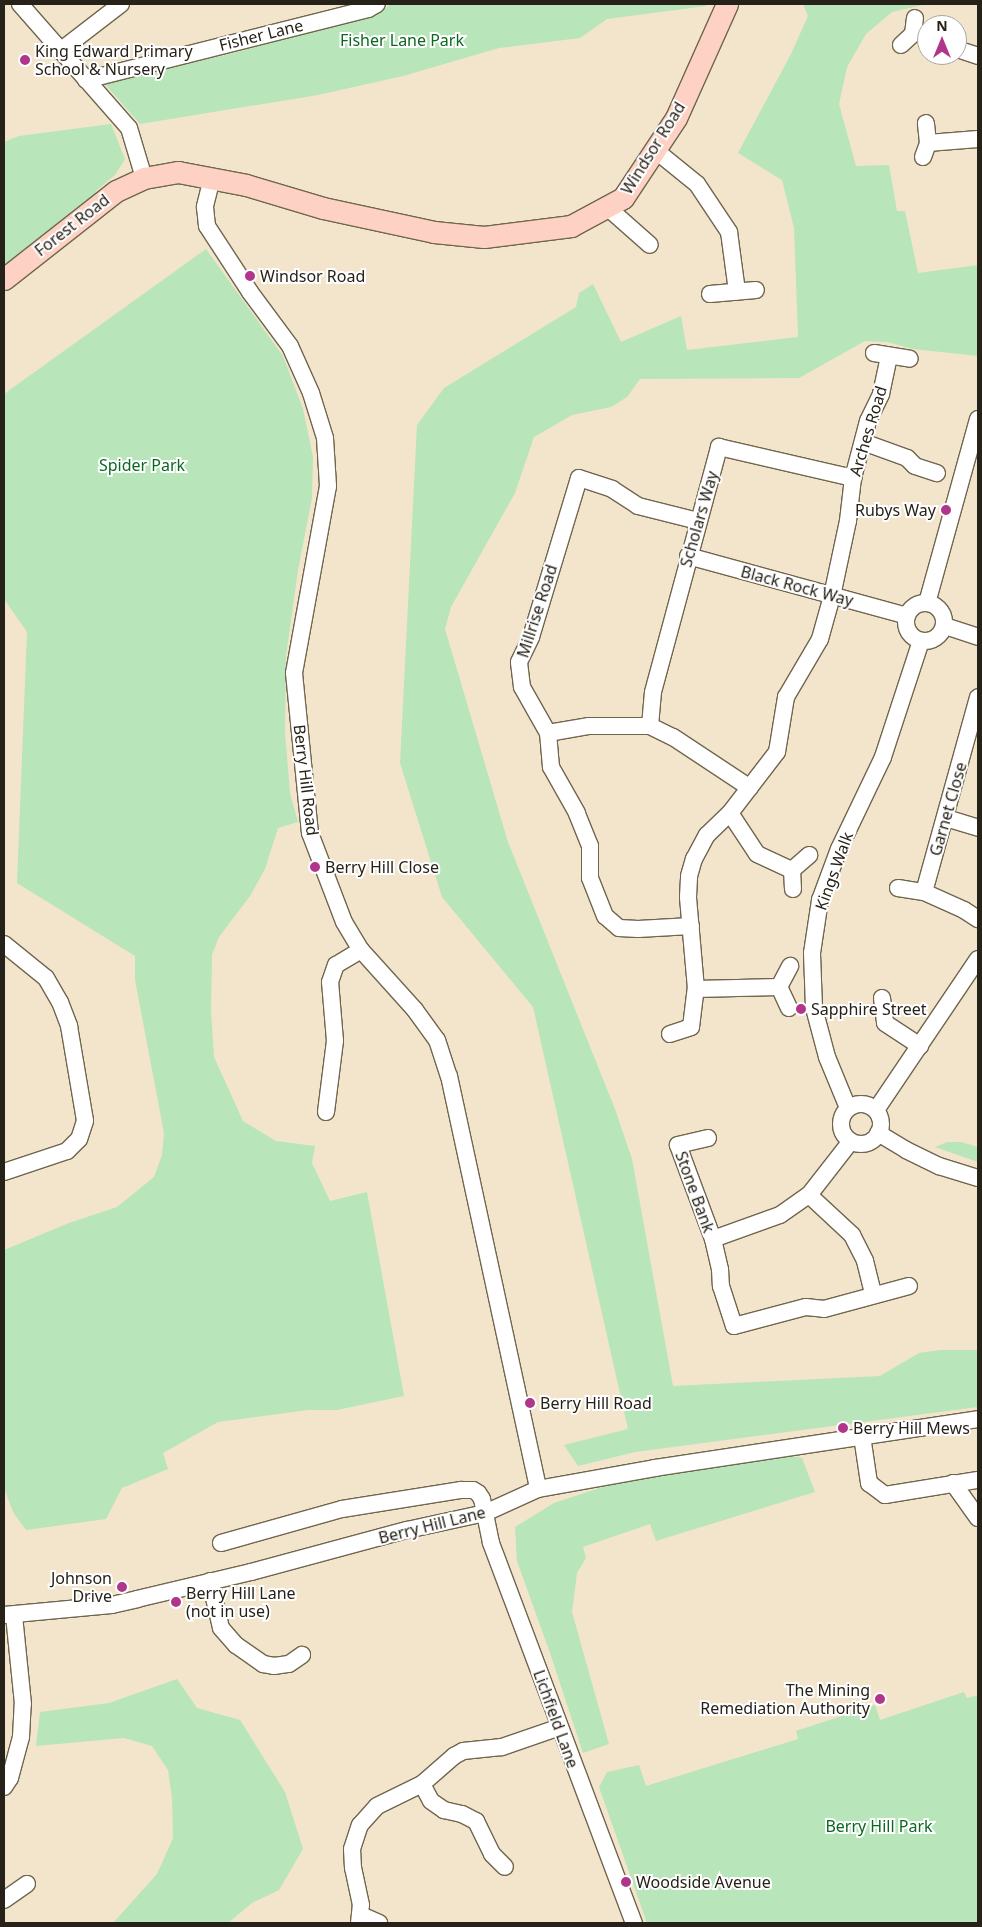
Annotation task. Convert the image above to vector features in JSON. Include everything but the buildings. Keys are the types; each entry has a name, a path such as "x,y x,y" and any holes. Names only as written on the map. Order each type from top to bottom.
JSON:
{"main road":[{"name":"Windsor Road","path":"144,178 178,172 212,178 246,185 323,208 434,232 484,237 571,226 623,198 676,118 727,4"},
{"name":"Forest Road","path":"4,279 116,191 144,178"}],"street":[{"path":"20,4 129,128 144,178"},
{"path":"60,51 121,4"},
{"name":"Fisher Lane","path":"86,80 352,7 377,4"},
{"path":"914,40 916,18"},
{"path":"926,123 926,150 978,139"},
{"path":"655,150 697,184 729,232 737,291"},
{"name":"Berry Hill Road","path":"212,178 205,206 207,226 250,292 290,346 312,393 325,438 328,486 294,673 310,833 344,922 361,950 415,1010 437,1040 448,1076 538,1489"},
{"path":"607,206 650,245"},
{"path":"710,294 756,290"},
{"name":"Arches Road","path":"670,1034 693,1034 696,989 689,876 694,859 708,835 730,814 777,752 786,698 820,639 832,596 844,546 852,478 868,421 881,394 881,354 910,360"},
{"path":"928,603 978,419"},
{"path":"863,442 907,458 915,466 937,473"},
{"name":"Scholars Way","path":"650,726 653,692 719,446 852,478"},
{"name":"Millrise Road","path":"691,926 638,929 619,928 605,916 590,878 590,846 577,813 551,767 548,733 522,687 520,662 531,637 579,478 612,489 638,506 698,521"},
{"name":"Black Rock Way","path":"688,556 907,616"},
{"path":"928,603 939,608 945,619 945,626 934,640 921,641 910,635 907,629 907,616 915,606 928,603"},
{"path":"945,626 978,637"},
{"name":"Kings Walk","path":"848,1108 827,1057 814,1008 812,953 820,900 839,849 883,757 921,641"},
{"name":"Garnet Close","path":"924,892 978,697"},
{"path":"548,733 589,726 650,726 673,737 750,788"},
{"path":"730,814 757,854 792,870"},
{"path":"946,818 978,828"},
{"path":"792,870 808,856"},
{"path":"792,870 793,889"},
{"path":"898,888 924,892 964,910 978,919"},
{"path":"4,944 46,978 60,1002 69,1026 85,1121 79,1139 67,1151 4,1172"},
{"path":"331,1108 335,1041 330,982 336,965 361,950"},
{"path":"876,1110 978,959"},
{"path":"779,987 790,966"},
{"path":"696,989 779,987"},
{"path":"779,987 789,1008"},
{"path":"882,998 885,1023 920,1046"},
{"path":"862,1104 876,1110 881,1123 878,1133 871,1141 864,1143 851,1141 846,1137 841,1127 844,1113 848,1108 862,1104"},
{"path":"878,1133 906,1150 939,1166 978,1178"},
{"name":"Stone Bank","path":"708,1138 678,1145 713,1239 720,1269 721,1286 734,1326 806,1307 824,1310 873,1294"},
{"name":"Stone Bank","path":"713,1239 780,1216 809,1195 851,1141"},
{"path":"809,1195 852,1235 864,1261 873,1294 909,1286"},
{"name":"Berry Hill Lane","path":"9,1615 112,1605 407,1530 485,1513 538,1489 978,1418"},
{"path":"862,1436 869,1483 886,1495 978,1480"},
{"path":"953,1483 978,1518"},
{"name":"Lichfield Lane","path":"221,1543 342,1509 466,1490 473,1490 480,1496 490,1543 634,1923"},
{"path":"210,1581 220,1628 236,1645 263,1664 274,1666 289,1664 302,1655"},
{"path":"4,1787 10,1778 22,1728 23,1704 9,1615"},
{"path":"379,1923 360,1919 352,1850 360,1825 377,1806 422,1784 454,1756 463,1751 502,1747 560,1727"},
{"path":"422,1784 431,1801 444,1810 462,1814 476,1821 492,1854 505,1867"},
{"path":"4,1900 27,1884"}],"green space":[{"name":"Fisher Lane Park","path":"391,4 707,4 706,6 607,19 580,38 499,48 403,76 318,95 140,124 104,83 234,53 380,12"},
{"path":"803,4 927,4 892,12 866,34 847,67 839,104 856,166 889,165 897,211 905,211 918,273 978,265 978,356 913,349 887,342 865,341 799,378 640,379 627,397 611,407 572,415 534,437 515,493 451,607 445,629 508,842 615,1109 632,1159 673,1386 880,1376 919,1353 940,1350 978,1350 978,1407 635,1452 578,1466 564,1445 628,1429 533,1007 442,897 400,763 417,425 444,388 576,307 579,293 593,284 621,342 681,316 687,350 798,337 794,228 782,180 738,153 791,54 808,16"},
{"path":"111,124 125,159 115,175 96,191 93,199 4,266 4,142 19,136"},
{"name":"Spider Park","path":"206,249 283,356 303,409 313,457 312,498 298,570 286,656 285,732 290,793 298,822 278,828 265,869 250,896 219,937 212,955 211,1010 214,1057 243,1121 276,1141 315,1146 312,1163 330,1201 367,1192 404,1396 337,1410 308,1410 218,1422 163,1453 168,1469 122,1488 106,1519 26,1530 13,1512 4,1488 4,1250 69,1223 117,1207 154,1177 162,1155 164,1133 135,980 135,956 17,883 27,632 4,599 4,394"},
{"path":"947,1142 961,1142 978,1147 978,1162 935,1147"},
{"path":"787,1455 802,1458 815,1492 656,1541 650,1524 583,1547 586,1558 577,1573 572,1612 609,1744 583,1753 517,1561 515,1527 554,1503 624,1480"},
{"path":"177,1679 197,1708 240,1720 285,1792 303,1849 279,1890 252,1903 228,1923 113,1923 157,1874 173,1838 172,1798 168,1770 152,1746 124,1738 36,1746 40,1712 109,1703"},
{"name":"Berry Hill Park","path":"964,1692 967,1698 978,1695 978,1923 647,1923 599,1787 607,1772 639,1765 646,1786 798,1739 796,1731 875,1705 880,1720"}],"place":[{"name":"King Edward Primary School & Nursery","path":"25,60"},
{"name":"Windsor Road","path":"250,276"},
{"name":"Rubys Way","path":"946,510"},
{"name":"Berry Hill Close","path":"315,867"},
{"name":"Sapphire Street","path":"801,1009"},
{"name":"Berry Hill Road","path":"530,1403"},
{"name":"Berry Hill Mews","path":"843,1428"},
{"name":"Johnson Drive","path":"122,1587"},
{"name":"Berry Hill Lane (not in use)","path":"176,1602"},
{"name":"The Mining Remediation Authority","path":"880,1699"},
{"name":"Woodside Avenue","path":"626,1882"}]}
